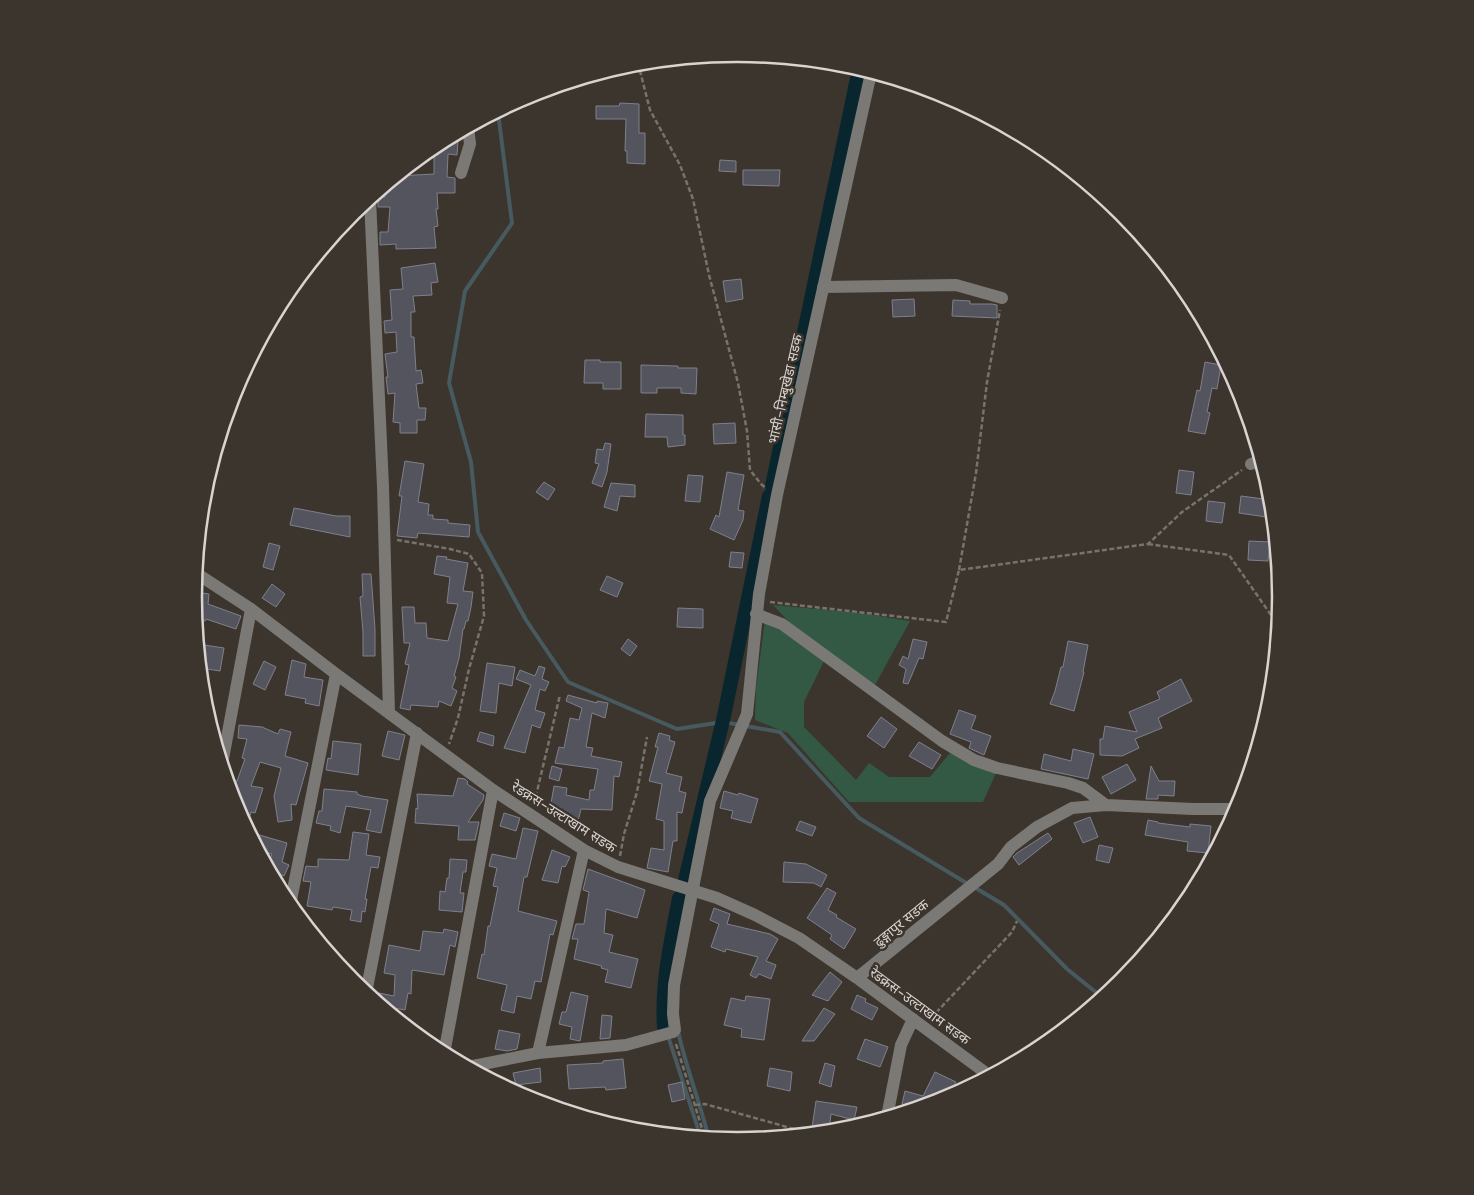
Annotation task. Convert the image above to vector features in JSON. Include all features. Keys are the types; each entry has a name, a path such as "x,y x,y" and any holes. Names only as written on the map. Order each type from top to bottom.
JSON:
{"street":[{"name":"भांसी-निम्बुखेडा सडक","path":"692,890 710,801 748,714 758,594 777,495 869,80"},
{"path":"461,173 470,144 469,135"},
{"path":"370,208 389,712"},
{"path":"823,287 956,285 1002,298"},
{"name":"रेडक्रस-उल्टाखाम सडक","path":"203,578 251,609 493,790 584,850 618,867 692,890 748,912 799,938 857,978 984,1072"},
{"path":"224,751 251,609"},
{"path":"756,614 782,624 942,742 974,760 997,768 1083,788 1106,805 1228,809"},
{"path":"292,895 336,674"},
{"path":"368,984 417,732"},
{"path":"446,1046 493,790"},
{"name":"ढुङ्गापुर सडक","path":"857,978 998,864 1011,847 1037,827 1072,808 1106,805"},
{"path":"538,1053 584,850"},
{"path":"478,1066 538,1053 626,1046 673,1032 675,1030 673,1014 674,985 692,890"},
{"path":"889,1110 901,1046 918,1023"}],"path":[{"path":"640,72 650,110 680,165 693,199 709,275 738,383 747,431 750,470 761,484 777,495"},
{"path":"758,594 770,602 946,622 959,570 976,473 987,382 1002,298"},
{"path":"1148,544 1182,512 1255,463"},
{"path":"384,538 469,554 482,573 484,616 458,718 446,754"},
{"path":"959,570 1148,544 1229,555 1271,616"},
{"path":"532,815 560,695"},
{"path":"618,867 647,737"},
{"path":"918,1023 956,994 1012,932 1017,921"},
{"path":"673,1032 703,1131"},
{"path":"696,1105 705,1104 794,1129"}],"green space":[{"path":"773,605 860,613 910,621 875,685 797,630"},
{"path":"765,620 825,659 804,702 804,727 856,780 869,763 889,777 930,777 950,753 996,773 983,802 849,802 788,733 755,720 756,688"}],"building":[{"path":"620,103 639,104 639,133 645,133 645,164 627,163 627,151 625,151 626,119 596,119 596,106 619,106"},
{"path":"458,142 457,155 448,154 447,177 455,178 455,193 437,193 438,226 434,227 436,248 396,249 396,244 380,245 380,232 388,232 390,207 378,207 378,201 385,197 385,194 408,175 434,174 434,157"},
{"path":"720,160 736,161 736,172 719,171"},
{"path":"743,170 780,170 779,186 743,185"},
{"path":"435,263 438,282 431,283 432,295 413,296 415,312 411,312 411,337 414,337 416,371 421,370 423,383 416,384 419,408 426,408 425,420 417,420 417,433 400,433 400,423 393,422 395,393 388,394 386,377 388,377 385,354 397,352 396,332 385,333 384,321 392,320 390,290 403,289 401,268"},
{"path":"741,279 743,299 726,302 723,281"},
{"path":"914,299 915,316 893,317 892,300"},
{"path":"953,300 970,301 970,304 997,305 997,318 952,316"},
{"path":"585,360 621,362 621,389 603,389 603,383 584,383"},
{"path":"1205,362 1219,365 1220,369 1217,389 1212,388 1207,412 1210,413 1205,434 1188,431 1197,390 1200,391"},
{"path":"641,365 697,368 696,394 681,393 681,388 657,388 657,393 641,393"},
{"path":"646,414 683,415 685,445 668,447 667,437 645,437"},
{"path":"735,423 736,443 714,444 713,424"},
{"path":"605,443 611,444 607,472 602,487 592,483 599,464 595,463 597,449 603,450"},
{"path":"405,461 424,464 418,502 429,504 428,515 433,515 433,519 448,520 448,523 470,525 469,537 418,533 417,538 397,536 402,496 399,496"},
{"path":"1179,470 1194,472 1191,495 1176,493"},
{"path":"727,472 744,475 738,510 744,511 743,520 734,540 710,529 716,515 719,517"},
{"path":"688,475 703,476 700,502 685,501"},
{"path":"544,482 555,489 548,500 536,492"},
{"path":"611,483 635,485 635,497 620,496 617,511 604,507"},
{"path":"1241,496 1263,499 1265,517 1239,513"},
{"path":"1208,501 1225,503 1222,523 1206,521"},
{"path":"294,508 336,516 350,516 350,537 290,525"},
{"path":"1249,541 1269,542 1268,561 1248,560"},
{"path":"269,543 280,546 273,570 263,567"},
{"path":"731,552 744,553 742,568 729,567"},
{"path":"437,556 468,563 463,591 473,592 468,621 466,621 463,629 459,658 454,676 456,677 452,688 457,691 451,706 439,701 438,707 411,705 410,710 400,708 409,665 405,664 410,643 404,643 402,607 414,607 415,623 426,623 427,638 448,641 458,604 447,603 450,577 434,574"},
{"path":"362,574 371,574 375,656 363,656 360,597 363,596"},
{"path":"607,576 623,583 617,597 600,590"},
{"path":"272,584 285,594 276,607 262,598"},
{"path":"202,593 209,594 208,604 241,616 236,629 206,619 203,621"},
{"path":"678,608 703,609 703,628 677,627"},
{"path":"628,639 637,646 630,656 621,649"},
{"path":"913,639 927,642 923,659 919,658 908,684 903,683 906,669 899,665 903,656 908,659"},
{"path":"1068,641 1088,645 1084,672 1074,711 1050,704 1061,667 1063,667"},
{"path":"204,645 224,648 220,671 207,669"},
{"path":"292,660 306,664 304,677 323,680 319,706 305,703 306,699 285,695"},
{"path":"264,661 276,667 265,690 253,684"},
{"path":"487,663 515,667 512,686 499,683 496,713 480,711"},
{"path":"539,666 545,668 542,679 549,682 545,691 540,689 535,710 545,713 540,728 532,725 525,753 504,748 531,685 516,679 520,670 535,676"},
{"path":"1181,679 1192,701 1158,718 1162,728 1135,739 1139,748 1122,756 1100,755 1100,739 1103,739 1105,726 1137,732 1129,712 1160,699 1157,692"},
{"path":"568,695 597,703 597,701 608,703 605,718 592,713 586,747 593,748 591,756 622,762 619,777 614,776 612,810 581,809 578,821 549,815 554,786 567,788 566,795 589,800 590,790 594,790 598,769 555,763 559,747 564,748 570,718 579,720 582,708 566,701"},
{"path":"959,710 976,716 971,729 991,736 984,755 969,748 971,742 950,734"},
{"path":"881,717 897,729 884,748 867,736"},
{"path":"239,725 262,727 278,734 280,729 291,732 285,756 308,763 296,805 291,804 292,820 278,822 274,796 281,768 260,762 251,786 263,788 255,813 251,812 250,817 235,783 245,759 242,758 247,739 238,738"},
{"path":"388,731 405,735 399,760 382,756"},
{"path":"480,732 494,736 493,746 477,741"},
{"path":"659,733 670,736 669,740 675,742 666,773 682,777 679,791 686,793 682,813 677,812 677,841 673,841 668,872 647,868 651,848 664,850 664,821 656,819 662,784 649,781 658,747 655,747"},
{"path":"333,741 361,744 358,775 326,770 328,758 331,759"},
{"path":"919,742 941,755 932,769 909,756"},
{"path":"1073,749 1094,754 1088,779 1041,769 1044,754 1071,761"},
{"path":"1127,764 1136,780 1111,794 1102,777"},
{"path":"552,766 562,769 559,781 549,778"},
{"path":"1151,766 1159,781 1175,781 1174,796 1158,795 1158,799 1146,799"},
{"path":"458,778 465,779 468,782 467,784 484,795 483,800 468,822 479,822 475,840 458,840 459,826 415,823 416,808 418,809 417,794 453,796"},
{"path":"324,789 357,792 357,794 362,796 388,800 381,833 366,830 371,810 346,806 340,833 330,830 331,826 316,823 319,811 322,811"},
{"path":"724,791 758,799 751,823 731,818 733,811 720,808"},
{"path":"504,813 520,818 516,831 500,826"},
{"path":"1090,817 1098,837 1083,843 1074,823"},
{"path":"1148,820 1190,827 1190,824 1211,826 1207,853 1187,851 1188,842 1145,835"},
{"path":"800,821 816,827 812,836 796,830"},
{"path":"523,828 538,831 527,877 524,877 518,911 557,921 553,935 550,934 541,982 535,981 531,999 517,996 514,1013 501,1010 507,985 477,978 482,954 484,955 488,926 490,926 498,887 493,886 497,868 489,866 492,854 516,859"},
{"path":"353,832 369,834 366,855 380,857 378,868 371,867 365,899 367,899 365,912 362,911 361,922 350,920 352,910 333,907 332,910 307,906 311,882 303,881 306,866 318,867 318,859 349,860"},
{"path":"1048,833 1052,839 1019,865 1013,857"},
{"path":"257,834 287,843 282,862 289,865 284,876 279,874 270,858 272,854 267,853"},
{"path":"1099,845 1113,848 1109,863 1096,860"},
{"path":"552,850 570,857 565,867 562,866 558,883 542,880"},
{"path":"450,859 467,860 466,872 463,872 460,893 464,893 462,912 439,910 440,891 445,892 447,878 449,878"},
{"path":"784,862 806,864 827,875 821,887 814,883 783,882"},
{"path":"588,869 645,890 637,918 606,909 604,933 613,935 609,952 638,959 631,988 605,982 608,970 601,968 602,966 574,959 578,939 572,939 576,924 584,924 589,892 583,890"},
{"path":"827,888 836,893 828,910 856,929 844,949 830,939 832,935 807,918"},
{"path":"714,908 730,914 727,924 770,934 778,939 766,961 776,965 771,979 759,974 756,978 750,975 758,957 726,949 725,952 711,947 719,924 710,920"},
{"path":"444,929 458,932 455,947 450,945 444,975 412,970 411,994 408,993 405,1010 394,1008 379,995 379,993 394,996 395,975 384,973 389,945 420,951 423,931 443,933"},
{"path":"830,972 842,982 828,1001 812,995"},
{"path":"571,992 588,996 580,1041 570,1039 572,1027 559,1024 562,1012 566,1012"},
{"path":"857,995 866,999 865,1002 878,1008 872,1020 851,1009"},
{"path":"746,996 770,999 764,1040 741,1037 742,1029 724,1025 731,998 745,1001"},
{"path":"824,1008 835,1014 814,1041 802,1041"},
{"path":"602,1015 612,1016 610,1038 600,1039"},
{"path":"499,1030 520,1034 517,1049 507,1051 495,1049"},
{"path":"865,1039 888,1047 880,1067 857,1059"},
{"path":"623,1059 626,1088 606,1090 605,1087 569,1089 567,1065 603,1063 603,1061"},
{"path":"825,1063 835,1066 831,1087 819,1083"},
{"path":"540,1068 541,1082 517,1085 513,1073"},
{"path":"770,1068 792,1072 790,1091 767,1086"},
{"path":"935,1072 956,1082 954,1087 942,1092 909,1104 902,1104 905,1091 923,1096"},
{"path":"682,1082 685,1099 672,1102 668,1085"},
{"path":"816,1101 857,1107 854,1119 831,1114 830,1124 812,1127"}],"waterway":[{"path":"772,486 857,77"},
{"path":"499,119 512,223 465,291 449,383 471,462 478,532 526,620 568,682 677,729 729,723 780,732 859,818 968,884"},
{"path":"685,880 724,716 769,496"},
{"path":"974,887 1004,905 1067,969 1097,993"},
{"path":"664,1027 665,978 679,898"},
{"path":"678,1031 707,1131"},
{"path":"669,1039 699,1131"}]}
